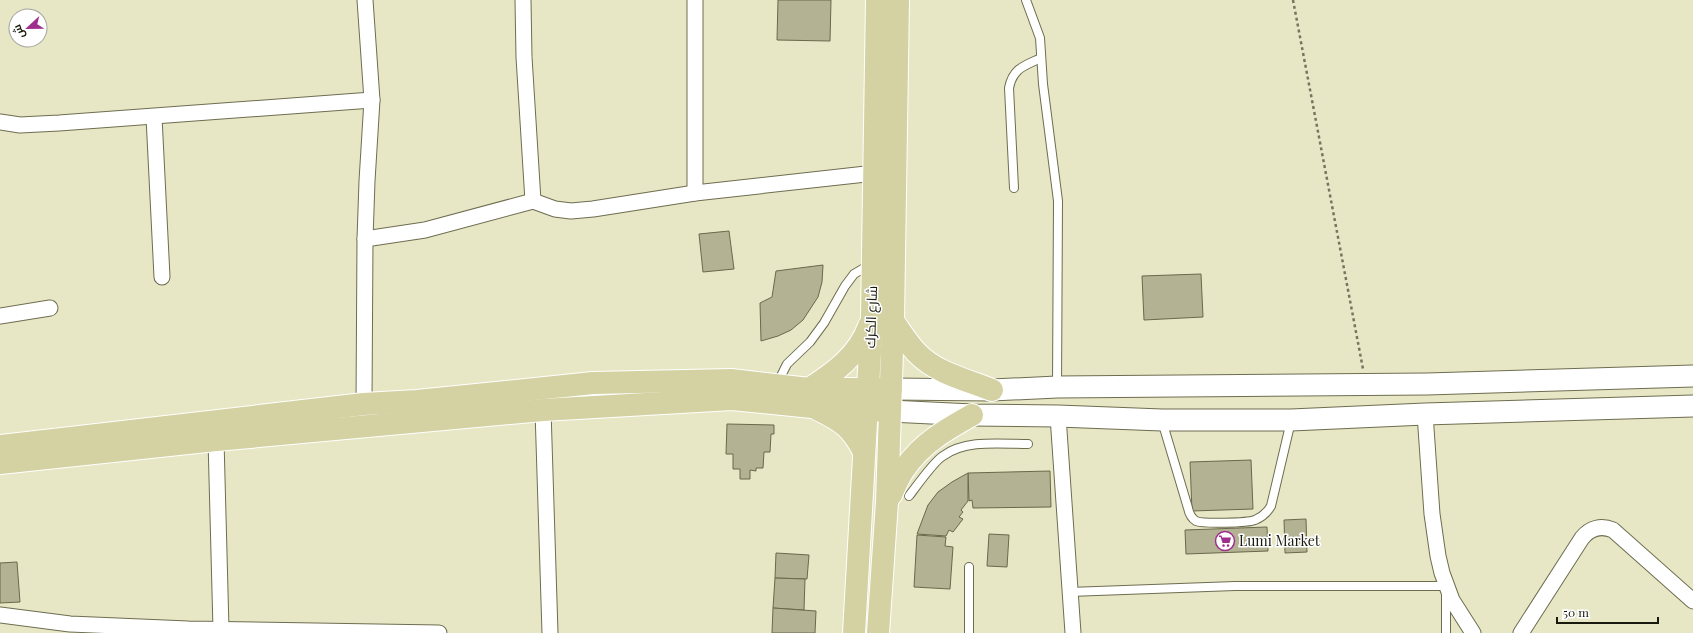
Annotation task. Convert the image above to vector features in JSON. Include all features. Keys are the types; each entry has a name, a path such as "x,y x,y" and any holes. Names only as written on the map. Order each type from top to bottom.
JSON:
{"main road":[{"name":"شارع الكرك","path":"854,633 872,317 877,0"},
{"name":"شارع الكرك","path":"878,633 887,502 891,389 898,0"},
{"path":"810,398 828,377 859,347 872,317"},
{"path":"893,321 918,354 930,363 946,372 992,390"},
{"path":"867,400 891,389 992,390 1057,387 1427,384 1693,376"},
{"path":"0,446 364,404 417,401 592,383 731,380 776,386 810,398 843,422 857,438 864,452"},
{"path":"0,463 216,440 543,410 732,399 810,398 867,400 890,411 972,415 1058,416 1162,420 1291,420 1425,414 1693,406"},
{"path":"887,502 904,469 914,456 935,449 948,428 972,415"}],"street":[{"path":"364,404 365,239 372,100 365,0"},
{"path":"523,0 524,58 533,201"},
{"path":"695,0 695,193"},
{"path":"0,122 20,125 154,118 372,100"},
{"path":"154,118 162,277"},
{"path":"365,239 425,230 533,201 555,209 571,211 695,193 875,173"},
{"path":"0,316 50,308"},
{"path":"543,410 550,633"},
{"path":"1425,414 1432,514 1438,556 1446,586 1455,605 1473,633"},
{"path":"1058,416 1073,633"},
{"path":"216,440 222,629"},
{"path":"1521,633 1582,538 1587,532 1600,527 1613,530 1693,601"},
{"path":"0,615 70,628 439,633"}],"lane":[{"path":"1026,0 1040,38 1041,58 1058,201 1057,387"},
{"path":"1014,188 1009,88 1015,72 1023,66 1041,58"},
{"path":"776,386 787,364 810,342 824,323 845,286 854,274 872,264"},
{"path":"1162,420 1188,508 1192,518 1202,522 1247,522 1260,518 1268,511 1291,420"},
{"path":"909,496 935,449 974,444 1028,444"},
{"path":"969,567 969,633"},
{"path":"1069,592 1235,586 1446,586 1446,633"}],"path":[{"path":"1293,0 1366,384"}],"building":[{"path":"778,0 831,0 830,41 777,40"},
{"path":"729,231 734,269 703,272 699,234"},
{"path":"823,265 822,282 818,297 803,320 791,330 761,341 760,303 772,297 776,271"},
{"path":"1201,274 1203,317 1144,320 1142,276"},
{"path":"727,424 774,425 774,434 771,434 770,452 764,452 763,468 756,468 756,471 750,470 750,479 740,479 740,469 733,469 733,454 726,454"},
{"path":"1251,460 1253,509 1192,511 1190,462"},
{"path":"1050,471 1051,507 973,508 972,500 969,501 968,473"},
{"path":"968,473 968,501 961,510 963,512 959,517 963,519 953,532 949,530 946,536 917,534 928,505 938,492"},
{"path":"1306,519 1307,552 1285,553 1284,520"},
{"path":"1267,527 1268,551 1186,554 1185,530"},
{"path":"989,534 1009,535 1007,567 987,566"},
{"path":"917,535 946,537 945,546 953,547 950,589 914,587"},
{"path":"776,553 809,555 807,579 775,578"},
{"path":"17,562 20,602 0,603 0,563"},
{"path":"775,578 805,579 804,610 773,608"},
{"path":"773,608 816,611 815,633 772,633"}],"place":[{"name":"Lumi Market","path":"1225,541"}]}
